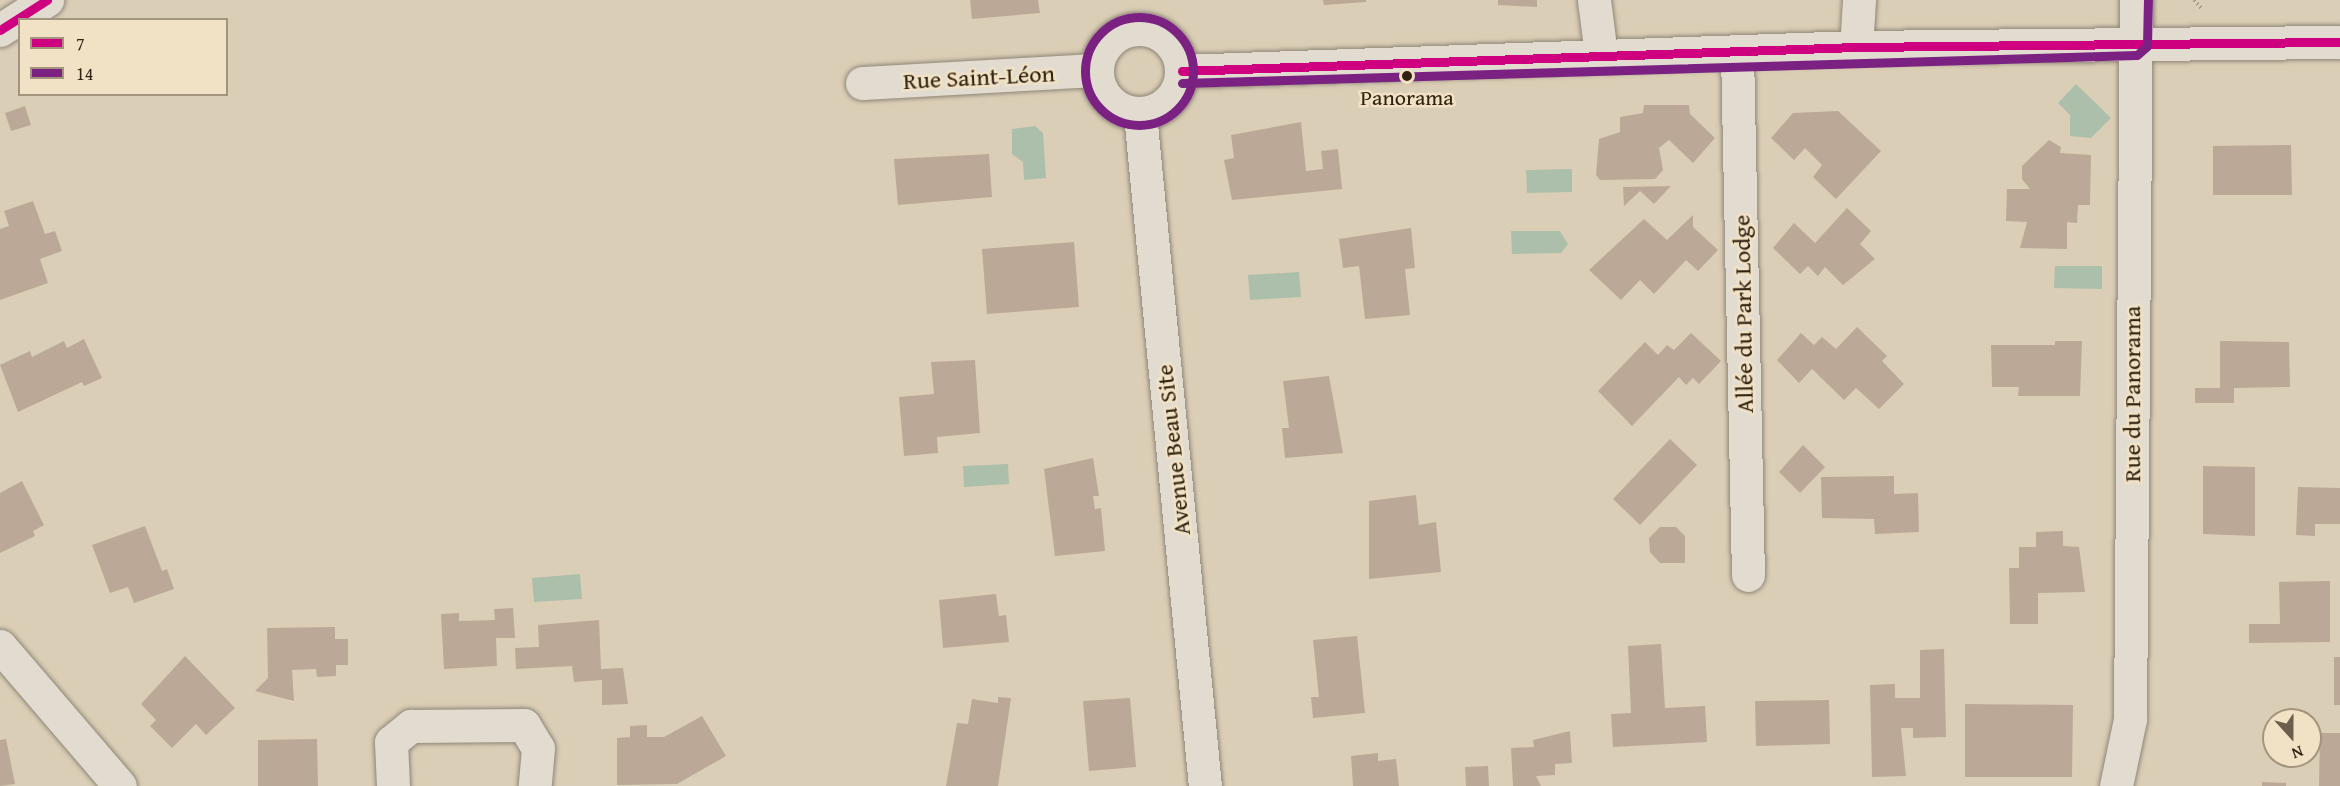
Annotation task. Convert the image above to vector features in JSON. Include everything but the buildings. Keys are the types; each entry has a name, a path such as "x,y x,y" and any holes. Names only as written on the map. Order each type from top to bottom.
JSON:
{"street":[{"path":"19,18 47,0"},
{"path":"1594,0 1601,55"},
{"path":"1856,47 1859,0"},
{"name":"Rue du Panorama","path":"2116,786 2130,719 2136,0"},
{"path":"1134,14 1150,30 1172,45 1182,70 1169,100 1140,114 1114,106 1098,84 1096,70 1104,46 1134,14"},
{"path":"0,30 18,19"},
{"path":"1182,70 1856,47 2340,42"},
{"name":"Allée du Park Lodge","path":"1737,52 1748,575"},
{"name":"Rue Saint-Léon","path":"862,83 1096,70"},
{"name":"Avenue Beau Site","path":"1140,114 1206,786"},
{"path":"0,646 120,786"},
{"path":"393,786 391,742 411,726 524,725 538,747 535,786"}],"shaded area":[{"path":"2076,84 2111,118 2091,138 2070,136 2070,115 2058,103"},
{"path":"1035,126 1043,133 1046,178 1024,180 1023,162 1012,154 1012,129"},
{"path":"1572,169 1572,192 1527,193 1526,170"},
{"path":"1511,231 1560,231 1568,244 1561,253 1512,254"},
{"path":"2055,266 2102,266 2102,289 2054,288"},
{"path":"1299,272 1301,297 1250,300 1248,275"},
{"path":"1008,464 1009,484 964,487 963,466"},
{"path":"580,574 582,599 534,602 532,578"}],"transit line":[{"name":"7","path":"19,18 47,0"},
{"name":"14","path":"1182,83 2137,55 2147,46 2148,0"},
{"name":"14","path":"1139,17 1160,21 1177,33 1189,50 1193,71 1189,92 1177,109 1160,121 1139,125 1118,121 1101,109 1089,92 1085,71 1089,50 1101,33 1118,21 1139,17"},
{"name":"7","path":"0,30 18,19"},
{"name":"7","path":"1182,71 1856,47 2340,42"}],"place":[{"name":"Panorama","path":"1407,76"}]}
